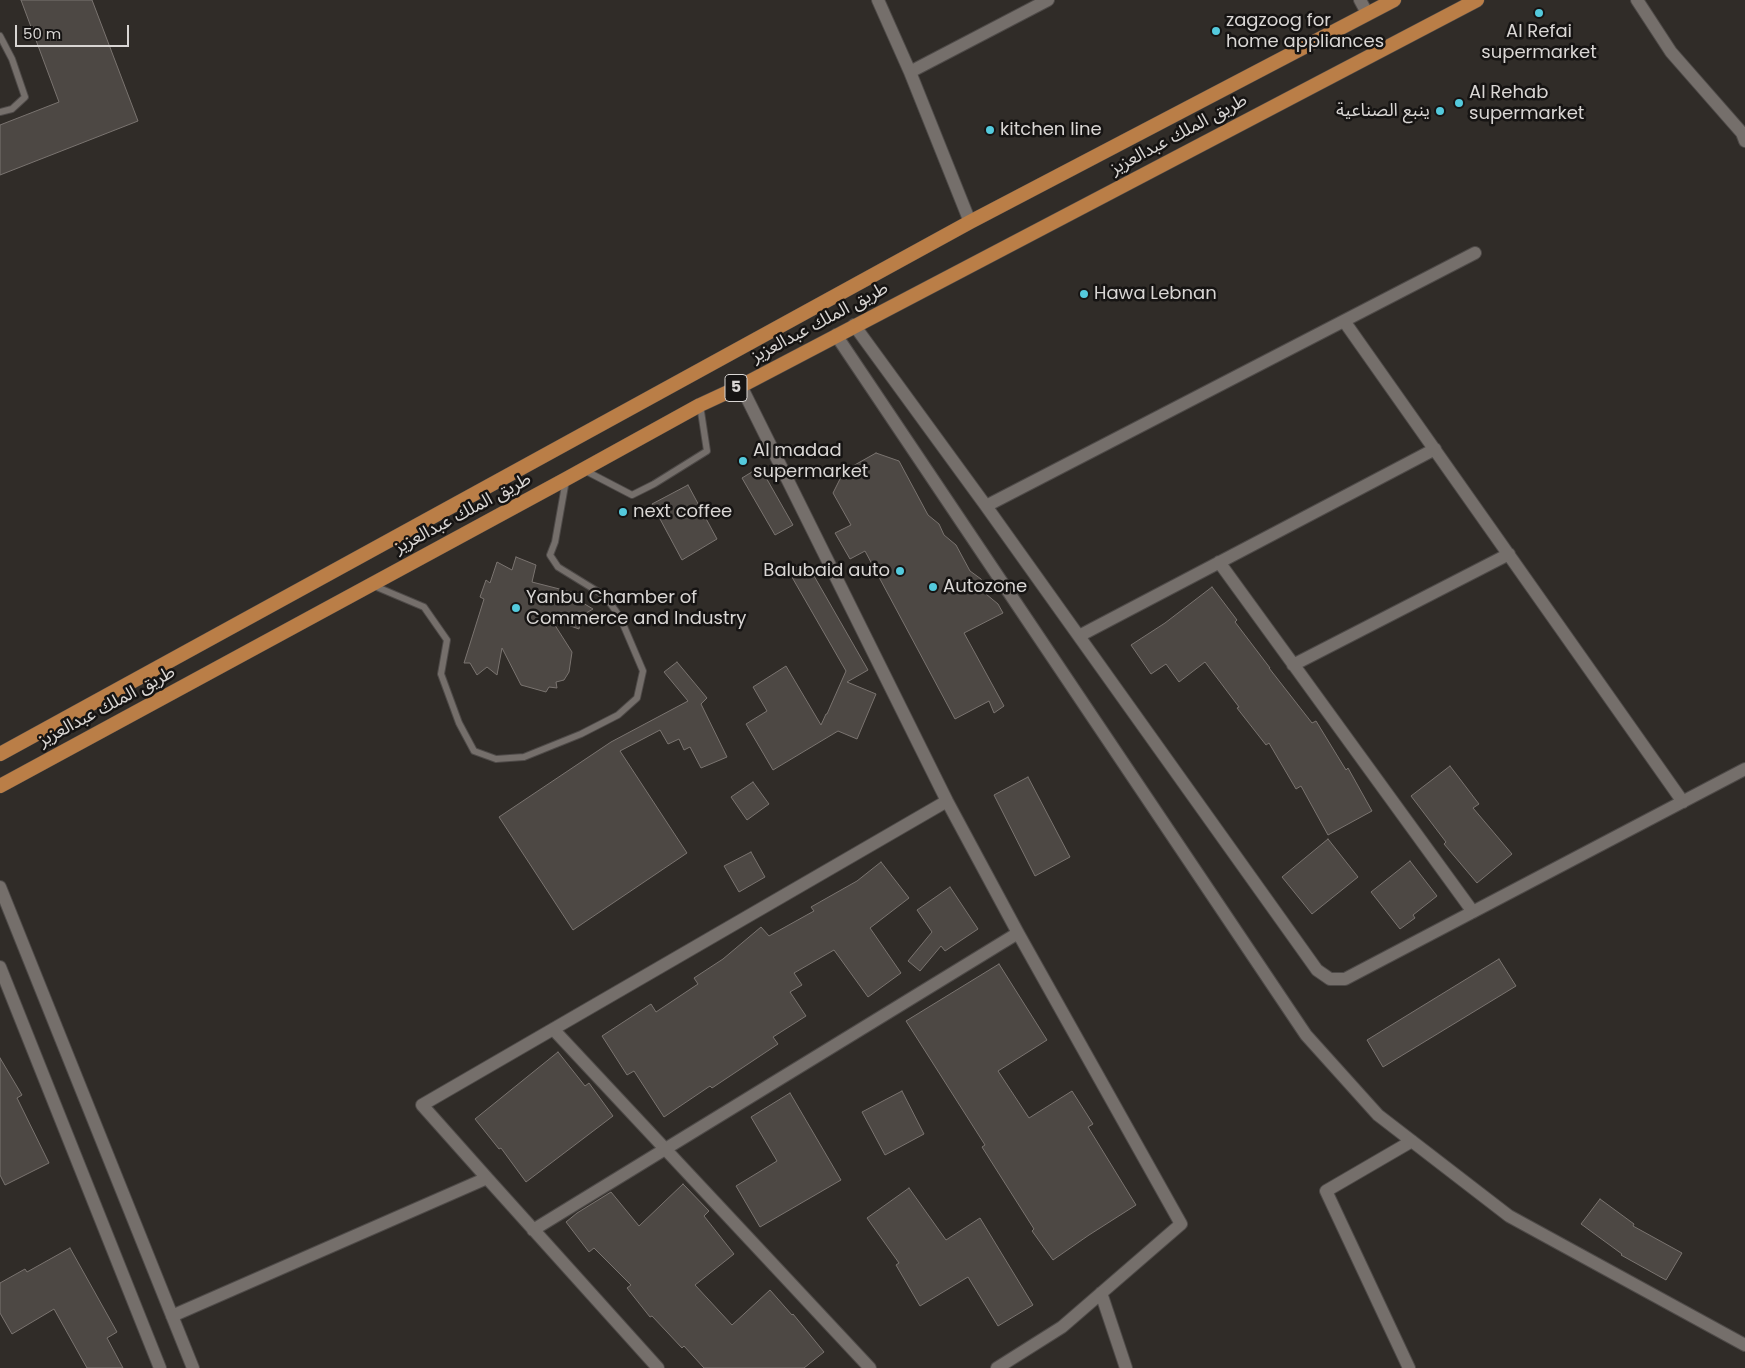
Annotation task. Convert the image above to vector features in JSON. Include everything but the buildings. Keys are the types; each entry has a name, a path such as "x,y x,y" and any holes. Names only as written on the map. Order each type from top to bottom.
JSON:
{"highway":[{"name":"طريق الملك عبدالعزيز","path":"0,754 970,222 1394,0"},
{"name":"طريق الملك عبدالعزيز","path":"0,786 700,405 741,386 1477,0"}],"street":[{"path":"878,0 910,72 970,222"},
{"path":"910,72 1033,3 1048,0"},
{"path":"1360,0 1367,13"},
{"path":"1637,0 1671,52 1742,133 1745,141"},
{"path":"986,506 1475,253"},
{"path":"1344,320 1684,802"},
{"path":"854,326 986,506 1317,970 1330,979 1345,979 1745,769"},
{"path":"836,335 1306,1035 1378,1115 1509,1216 1745,1345"},
{"path":"741,386 947,801 1181,1224 1062,1327 997,1368"},
{"path":"1079,636 1435,449"},
{"path":"1293,665 1509,554"},
{"path":"1219,562 1473,912"},
{"path":"658,1368 422,1105 947,801"},
{"path":"0,887 193,1368"},
{"path":"533,1230 1018,932"},
{"path":"0,967 160,1368"},
{"path":"553,1029 870,1368"},
{"path":"1409,1368 1326,1191 1412,1141"},
{"path":"172,1316 487,1178"},
{"path":"1101,1293 1126,1368"}],"lane":[{"path":"0,36 12,59 25,97 12,108 0,112"},
{"path":"583,470 632,495 654,484 706,452 700,405"},
{"path":"371,585 424,608 447,640 441,674 459,723 474,751 496,759 524,757 581,734 618,715 637,698 643,671 620,617 605,596 558,567 550,555 555,542 566,479"}],"place":[{"name":"Al Refai supermarket","path":"1539,13"},
{"name":"zagzoog for home appliances","path":"1216,31"},
{"name":"Al Rehab supermarket","path":"1459,103"},
{"name":"ينبع الصناعية","path":"1440,111"},
{"name":"kitchen line","path":"990,130"},
{"name":"Hawa Lebnan","path":"1084,294"},
{"name":"Al madad supermarket","path":"743,461"},
{"name":"next coffee","path":"623,512"},
{"name":"Balubaid auto","path":"900,571"},
{"name":"Autozone","path":"933,587"},
{"name":"Yanbu Chamber of Commerce and Industry","path":"516,608"}]}
